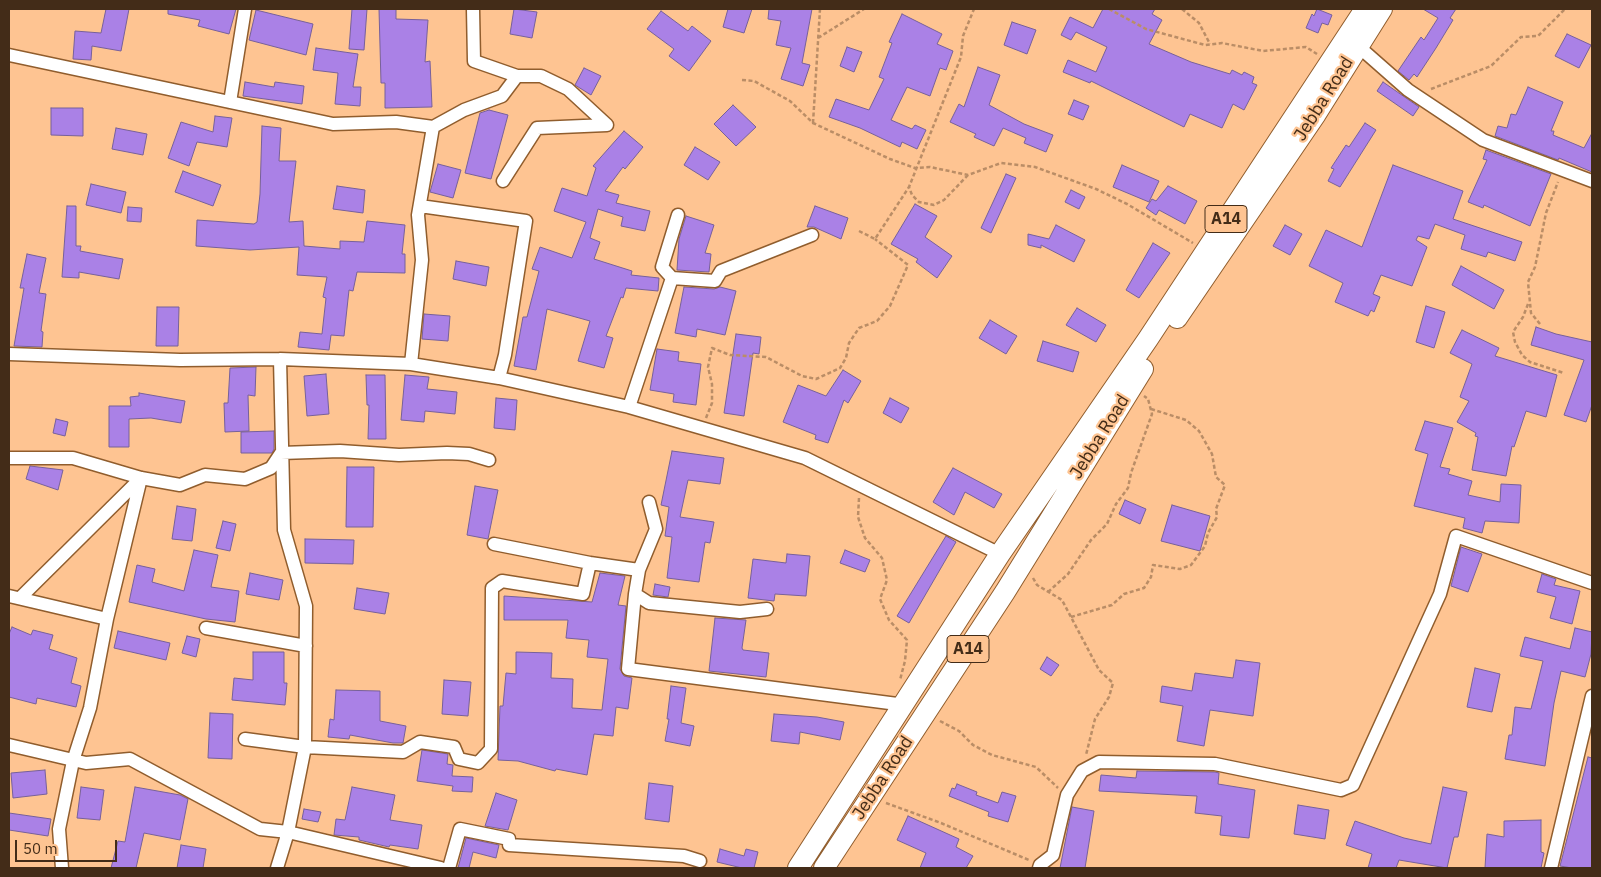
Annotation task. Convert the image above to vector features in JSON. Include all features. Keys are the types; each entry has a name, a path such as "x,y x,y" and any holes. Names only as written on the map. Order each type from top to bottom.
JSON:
{"highway":[{"name":"Jebba Road","path":"798,868 897,703 1148,339 1365,9"},
{"name":"Jebba Road","path":"824,868 1005,592 1133,384 1316,114 1382,9"}],"street":[{"path":"230,102 245,9"},
{"path":"473,9 474,61 517,76 541,76 568,88 607,125 536,128 503,181"},
{"path":"1358,46 1413,93 1482,140 1592,180"},
{"path":"9,55 333,124 396,122 432,127 464,110 502,96 517,76"},
{"path":"411,364 422,260 418,215 432,127"},
{"path":"420,206 526,220 505,355 499,378"},
{"path":"678,215 662,267 672,278 716,281 721,271 812,236"},
{"path":"629,407 672,278"},
{"path":"9,354 180,360 280,359 411,364 499,378 629,407 805,458 1000,554"},
{"path":"277,868 288,832 304,747 306,646 306,606 284,530 280,359"},
{"path":"281,453 340,451 399,455 454,453 469,454 489,460"},
{"path":"9,458 73,458 141,478 180,485 205,475 245,479 271,468 281,453"},
{"path":"14,597 141,478"},
{"path":"62,868 59,829 73,761 90,708 107,619 141,478"},
{"path":"649,502 656,529 639,570 628,669 897,703"},
{"path":"1039,866 1053,855 1067,795 1082,771 1099,762 1215,764 1341,790 1353,785 1440,594 1456,536 1586,580 1592,571"},
{"path":"494,544 590,563 639,570"},
{"path":"245,739 304,747 403,752 420,742 454,747 459,759 478,763 491,749 492,588 502,581 583,594 590,563"},
{"path":"635,594 649,603 740,612 767,609"},
{"path":"14,597 107,619"},
{"path":"206,628 306,646"},
{"path":"1551,868 1592,696"},
{"path":"9,745 86,763 130,759 260,828 288,832 441,868"},
{"path":"449,868 460,829 509,839 509,845 684,856 700,861"}],"path":[{"path":"813,123 820,9"},
{"path":"818,38 864,9"},
{"path":"875,239 909,187 961,57 963,36 974,9"},
{"path":"1109,9 1146,29 1205,45 1222,43 1263,51 1306,47 1330,61"},
{"path":"1182,9 1199,23 1211,44"},
{"path":"1413,93 1435,88 1491,66 1521,38 1538,36 1564,9"},
{"path":"742,80 754,81 790,101 813,123 890,160 915,168 930,167 968,175"},
{"path":"909,187 912,195 919,202 934,205 944,200 968,175 1001,163 1035,166 1096,189 1126,204 1205,250"},
{"path":"1540,324 1531,313 1528,282 1535,266 1546,213 1562,169"},
{"path":"701,428 712,403 712,384 708,367 712,348 730,355 766,357 802,376 816,379 840,368 846,358 849,343 859,328 877,321 890,306 908,265 875,239 859,231"},
{"path":"1529,303 1523,317 1513,332 1515,342 1522,355 1530,362 1564,373"},
{"path":"1048,592 1068,574 1091,540 1107,524 1116,504 1128,488 1130,473 1152,414 1148,399 1133,384"},
{"path":"1070,618 1112,605 1124,594 1144,588 1151,576 1153,564 1180,568 1191,565 1205,546 1208,533 1217,517 1216,509 1225,485 1216,476 1212,454 1199,431 1186,420 1150,408"},
{"path":"863,486 858,517 865,538 882,558 888,580 880,599 889,620 907,640 905,662 899,676 900,686 897,703"},
{"path":"1023,560 1037,586 1062,600 1099,670 1113,684 1109,697 1095,719 1082,771"},
{"path":"924,716 945,722 973,745 992,755 1036,767 1067,795"},
{"path":"875,791 884,802 942,823 1039,866"}],"building":[{"path":"106,9 129,9 121,51 92,46 91,60 73,59 75,31 101,33"},
{"path":"168,9 236,9 229,34 198,26 200,20 168,14"},
{"path":"352,9 367,9 364,50 349,49"},
{"path":"379,9 396,9 396,19 428,20 425,62 430,61 432,107 385,108 385,83 381,83"},
{"path":"514,9 537,12 532,38 510,34"},
{"path":"728,9 752,9 744,33 723,27"},
{"path":"769,9 812,9 802,63 810,65 803,86 781,79 791,48 776,45 781,21 768,19"},
{"path":"1103,9 1155,9 1152,14 1162,20 1149,44 1191,62 1230,74 1232,70 1242,75 1244,72 1254,77 1252,83 1257,85 1244,110 1233,104 1222,128 1190,114 1184,127 1091,81 1090,83 1063,72 1068,60 1096,72 1107,47 1076,32 1071,40 1061,35 1070,17 1093,28"},
{"path":"1317,9 1332,15 1328,25 1322,23 1318,33 1306,28 1312,14 1314,16"},
{"path":"1423,9 1456,9 1450,18 1453,20 1417,77 1414,74 1409,80 1398,71 1421,37 1424,40 1438,18"},
{"path":"256,10 313,24 306,55 249,40"},
{"path":"661,11 688,31 692,26 711,41 689,71 669,56 674,49 647,29"},
{"path":"902,14 942,34 937,44 953,51 946,70 940,68 930,96 907,87 891,120 912,129 915,125 926,130 917,149 902,142 900,147 860,128 829,117 836,99 869,110 884,79 879,77 892,43 889,42"},
{"path":"1012,22 1036,30 1027,54 1004,45"},
{"path":"1567,34 1591,45 1579,68 1555,56"},
{"path":"847,47 862,52 854,72 840,66"},
{"path":"316,48 358,54 353,87 361,87 360,106 335,104 338,73 313,70"},
{"path":"978,67 1000,75 989,105 1024,124 1053,135 1046,152 1024,143 1026,138 1003,128 994,146 974,137 976,134 950,122 959,104 964,107"},
{"path":"584,68 601,76 591,95 575,85"},
{"path":"245,82 274,87 275,82 304,86 302,104 243,96"},
{"path":"1383,82 1419,107 1413,116 1377,91"},
{"path":"1528,87 1563,102 1551,131 1554,131 1553,135 1584,148 1592,133 1592,172 1559,158 1558,160 1495,136 1498,126 1507,128 1511,114 1516,115"},
{"path":"1074,100 1089,106 1083,120 1068,114"},
{"path":"733,105 756,127 736,146 714,124"},
{"path":"51,108 83,108 83,136 51,135"},
{"path":"489,110 508,115 491,179 465,173 480,113"},
{"path":"215,116 232,118 227,147 197,142 189,166 168,158 181,122 213,132"},
{"path":"1365,123 1376,130 1340,187 1328,181 1334,169 1331,168 1346,145 1349,147"},
{"path":"262,126 281,128 279,161 296,161 289,222 303,221 304,246 340,249 340,241 364,242 367,221 405,225 402,254 405,254 405,273 357,272 353,291 349,290 344,336 331,335 329,350 298,347 300,332 322,334 326,298 323,297 327,277 297,275 299,247 250,250 196,246 197,220 254,224 257,222 260,194"},
{"path":"116,128 147,134 143,155 112,149"},
{"path":"624,131 643,147 625,169 623,167 605,191 619,195 616,203 650,211 645,231 621,226 623,217 598,209 590,238 600,242 594,259 632,271 631,275 659,278 658,291 626,288 606,336 613,338 604,368 578,361 590,321 547,309 536,370 514,366 523,317 527,317 539,271 532,269 540,247 572,258 586,222 554,211 562,188 587,196 596,168 593,166"},
{"path":"695,147 720,162 708,180 684,165"},
{"path":"1486,150 1551,174 1530,226 1484,205 1483,208 1468,202 1487,160 1483,159"},
{"path":"438,164 461,170 453,198 430,192"},
{"path":"1122,165 1159,181 1149,202 1113,187"},
{"path":"1393,165 1463,191 1453,219 1522,242 1515,261 1488,252 1486,257 1461,249 1465,235 1435,224 1429,239 1418,236 1416,240 1427,247 1412,286 1381,275 1373,294 1380,297 1374,312 1371,310 1368,316 1335,302 1343,283 1309,266 1326,230 1362,247"},
{"path":"183,171 221,185 213,206 175,192"},
{"path":"1006,174 1016,178 991,233 981,228"},
{"path":"91,184 126,192 121,213 86,205"},
{"path":"337,186 365,190 363,213 333,209"},
{"path":"1168,186 1197,201 1185,224 1159,210 1156,215 1146,208 1152,199 1156,201"},
{"path":"1071,190 1085,197 1079,209 1065,202"},
{"path":"915,204 937,216 925,237 952,256 937,278 916,262 918,259 891,244"},
{"path":"67,206 76,206 76,246 81,246 80,251 123,259 119,279 79,272 79,278 62,277"},
{"path":"815,206 848,218 841,239 814,227 807,227"},
{"path":"128,207 142,208 141,222 127,221"},
{"path":"686,216 714,225 705,253 711,254 709,272 677,270 679,239"},
{"path":"1056,225 1085,240 1074,262 1041,245 1041,248 1028,245 1028,234 1049,239"},
{"path":"1285,225 1302,234 1290,255 1273,246"},
{"path":"1153,243 1170,253 1139,298 1126,290"},
{"path":"27,254 46,258 39,293 46,294 41,331 43,332 42,347 14,346 24,288 20,288"},
{"path":"456,261 489,267 486,286 453,279"},
{"path":"1461,266 1504,290 1494,309 1452,285"},
{"path":"684,287 714,289 720,287 736,291 725,335 697,329 696,337 675,333"},
{"path":"1426,306 1445,312 1434,348 1416,342"},
{"path":"157,307 179,307 178,346 156,346"},
{"path":"1077,308 1106,325 1096,342 1066,325"},
{"path":"424,314 450,316 448,341 422,339"},
{"path":"990,320 1017,336 1006,354 979,338"},
{"path":"1536,327 1556,334 1592,342 1592,405 1586,422 1564,415 1584,360 1531,345"},
{"path":"1462,330 1499,348 1495,356 1557,375 1546,417 1526,411 1514,447 1512,446 1506,476 1472,470 1478,437 1475,436 1476,433 1457,422 1469,401 1460,397 1472,364 1450,353"},
{"path":"736,334 761,337 759,354 753,353 744,416 724,413"},
{"path":"1043,341 1079,352 1073,372 1037,361"},
{"path":"657,349 679,352 678,361 701,364 696,405 673,402 674,394 650,390"},
{"path":"256,367 255,396 248,395 249,431 225,432 224,403 228,403 230,368"},
{"path":"843,370 861,381 848,403 844,400 828,443 815,439 816,435 783,422 798,385 826,396"},
{"path":"326,374 329,414 307,416 304,376"},
{"path":"366,375 385,375 386,439 368,439 369,405 367,405"},
{"path":"405,375 429,377 427,389 457,392 455,414 425,411 424,422 401,420"},
{"path":"139,393 185,401 181,423 151,418 129,419 129,447 109,447 109,406 131,406 130,397 139,396"},
{"path":"496,398 517,400 515,430 494,428"},
{"path":"890,398 909,408 901,423 883,413"},
{"path":"56,419 68,422 65,436 53,433"},
{"path":"1425,421 1453,428 1440,467 1450,469 1448,474 1472,481 1468,495 1500,502 1501,484 1521,485 1519,523 1485,521 1482,533 1463,528 1465,518 1414,506 1428,454 1415,450"},
{"path":"274,431 274,449 272,453 241,453 241,432"},
{"path":"672,451 724,458 720,484 688,480 680,517 714,522 710,543 705,542 699,582 667,578 672,537 665,536 669,507 661,505"},
{"path":"30,466 63,470 58,490 26,479"},
{"path":"347,467 374,467 373,527 346,527"},
{"path":"953,468 1002,494 994,508 965,492 954,515 933,502"},
{"path":"475,486 498,490 488,539 467,535"},
{"path":"1125,500 1146,509 1140,524 1119,514"},
{"path":"1172,505 1210,516 1200,551 1161,541"},
{"path":"177,506 196,509 192,541 172,539"},
{"path":"223,521 236,524 230,551 216,548"},
{"path":"946,536 956,542 909,623 897,616"},
{"path":"305,539 354,540 353,564 305,563"},
{"path":"1461,547 1482,554 1468,592 1451,586"},
{"path":"194,550 218,555 211,587 239,591 235,622 206,619 129,602 137,565 155,569 152,582 184,591"},
{"path":"845,550 870,560 865,572 840,563"},
{"path":"787,554 810,556 806,596 775,594 774,601 748,598 753,559 786,563"},
{"path":"250,573 283,580 279,600 246,594"},
{"path":"600,573 625,576 618,605 626,606 620,669 624,676 632,678 628,709 616,707 613,736 594,734 587,775 556,769 555,771 518,761 498,760 500,706 503,706 506,673 516,674 516,652 552,653 551,678 573,679 572,708 602,710 608,659 587,657 589,640 566,638 568,620 504,620 504,596 592,602"},
{"path":"1542,574 1556,579 1554,585 1580,591 1572,624 1550,618 1556,597 1537,592"},
{"path":"655,584 670,587 668,597 653,595"},
{"path":"357,588 389,593 385,614 354,609"},
{"path":"715,618 746,620 742,648 743,650 769,653 766,677 709,671"},
{"path":"12,627 31,635 33,630 53,635 49,649 77,658 71,683 81,686 76,707 37,698 36,704 9,697 9,634"},
{"path":"1575,628 1592,632 1591,654 1585,677 1561,671 1554,703 1545,766 1505,759 1509,735 1512,735 1515,707 1531,709 1543,661 1520,656 1525,637 1570,649"},
{"path":"118,631 170,643 166,660 114,648"},
{"path":"187,636 200,639 196,657 182,653"},
{"path":"253,652 284,652 284,683 287,683 285,705 232,700 234,678 253,680"},
{"path":"1047,657 1059,665 1051,676 1040,669"},
{"path":"1236,660 1260,663 1253,716 1210,710 1204,746 1177,741 1183,706 1160,702 1162,686 1192,691 1195,673 1233,678"},
{"path":"1475,668 1500,674 1492,712 1467,707"},
{"path":"444,680 471,682 468,716 442,714"},
{"path":"671,686 686,688 681,723 694,726 690,746 665,741 669,719 667,719"},
{"path":"336,690 380,691 380,721 406,726 403,743 350,735 349,739 328,737 330,719 334,720"},
{"path":"210,713 233,714 232,759 208,758"},
{"path":"774,714 817,717 844,722 840,740 800,732 799,744 771,741"},
{"path":"422,750 448,754 447,764 453,765 452,776 473,777 472,792 452,791 453,786 417,781"},
{"path":"1588,757 1592,758 1592,868 1560,866"},
{"path":"45,770 47,794 13,798 11,773"},
{"path":"1137,771 1215,772 1219,773 1218,784 1255,790 1249,838 1220,835 1222,816 1195,813 1197,796 1099,791 1101,775 1136,778"},
{"path":"649,783 673,786 669,822 645,819"},
{"path":"957,784 977,792 976,795 998,803 1002,792 1016,796 1008,822 988,816 989,812 949,796 952,788 955,789"},
{"path":"81,787 104,790 100,820 77,818"},
{"path":"135,787 180,795 188,799 180,840 144,833 136,868 111,868 118,841 125,842"},
{"path":"352,787 395,795 390,820 422,825 418,849 390,845 389,847 359,840 359,837 334,835 336,819 345,820"},
{"path":"1443,787 1467,792 1458,837 1454,837 1447,868 1399,860 1396,868 1368,868 1372,854 1346,845 1355,821 1404,838 1431,844"},
{"path":"496,793 517,800 508,830 485,826"},
{"path":"1298,805 1329,810 1325,839 1294,834"},
{"path":"1072,807 1094,811 1085,868 1060,868"},
{"path":"304,809 321,812 318,822 302,819"},
{"path":"9,813 51,819 48,836 9,830"},
{"path":"908,816 959,839 956,847 973,856 966,868 920,868 926,853 897,840"},
{"path":"1541,820 1541,852 1544,853 1541,868 1485,868 1487,834 1504,837 1504,821"},
{"path":"466,838 499,845 496,858 473,852 469,868 458,868"},
{"path":"181,845 206,849 203,868 177,868"},
{"path":"720,849 744,856 746,849 758,852 754,868 742,868 717,862"}]}
